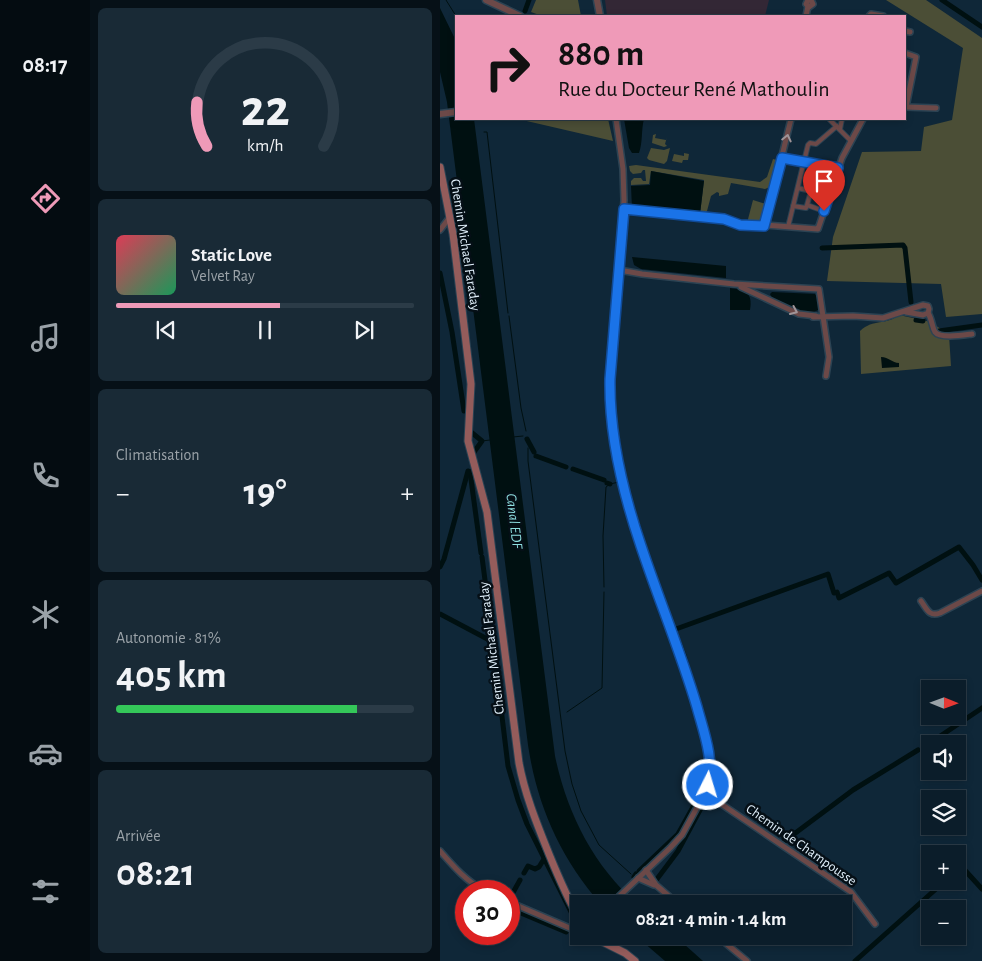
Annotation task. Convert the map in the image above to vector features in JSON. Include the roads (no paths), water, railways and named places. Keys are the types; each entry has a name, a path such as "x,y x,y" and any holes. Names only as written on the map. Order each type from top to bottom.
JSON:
{"main road":[{"name":"Chemin Michael Faraday","path":"440,167 450,217 471,384 468,441 488,512 519,763 523,783 534,816 570,900"},
{"path":"609,945 636,961"}],"street":[{"path":"486,0 518,15"},
{"path":"597,0 600,15"},
{"path":"806,15 808,6 806,3 811,0"},
{"path":"906,53 916,57 906,102"},
{"path":"906,107 936,108"},
{"path":"440,114 455,112"},
{"path":"616,120 623,168 624,209 610,379 610,405 616,450 630,512 687,672 704,729 710,762 710,778 705,793 682,835 620,895"},
{"path":"765,225 791,120"},
{"path":"830,120 850,140"},
{"path":"788,227 809,144 816,144 838,128 842,120"},
{"path":"624,209 724,219 740,225 818,229 838,168 850,140 862,120"},
{"path":"782,158 838,168"},
{"path":"798,188 811,191 807,205 824,211"},
{"path":"793,206 806,208 806,206"},
{"path":"440,230 450,217"},
{"path":"619,270 734,284 819,289 829,361 826,376"},
{"path":"734,284 799,314 814,317 883,318 925,305 929,307 928,313 938,335 972,334"},
{"path":"767,298 765,295 766,289 772,287"},
{"path":"814,317 820,314 822,306"},
{"path":"906,312 928,313"},
{"path":"921,601 929,613 934,615 982,591"},
{"name":"Chemin de Champousse","path":"705,793 851,892 875,924"},
{"path":"440,851 468,880"},
{"path":"646,870 656,885 668,895"},
{"path":"638,878 656,885"},
{"path":"520,907 570,929"},
{"path":"728,945 747,961"}],"water":[{"name":"Canal EDF","path":"440,8 455,39 455,120 474,120 555,756 567,798 584,837 607,872 627,895 594,895 562,849 552,830 537,789 528,745 447,102 440,72"},
{"path":"624,120 644,120 639,153 632,153 629,148"},
{"path":"651,171 704,181 700,214 632,208 631,186 650,185"},
{"path":"632,257 726,266 726,278 641,269 634,265"},
{"path":"730,288 747,293 751,304 750,310 730,310"},
{"path":"772,292 815,294 818,298 818,310 812,313 798,311 772,298 770,294"},
{"path":"881,357 899,363 899,367 882,368"},
{"path":"646,945 685,945 703,961 665,961"}],"waterway":[{"path":"446,0 455,15"},
{"path":"525,11 529,0"},
{"path":"942,0 982,27"},
{"path":"484,132 487,132 508,313"},
{"path":"624,251 625,217"},
{"path":"822,248 903,245 905,248 911,302"},
{"path":"440,273 452,332 464,411"},
{"path":"617,425 613,388 620,293"},
{"path":"509,316 521,408 526,431"},
{"path":"916,320 923,321"},
{"path":"939,331 982,325"},
{"path":"618,430 626,481 653,568"},
{"path":"471,432 482,441 474,452"},
{"path":"513,437 523,436"},
{"path":"527,439 534,452"},
{"path":"482,441 490,440"},
{"path":"528,448 528,461 565,751 572,784 581,811 599,845 631,874"},
{"path":"536,456 566,467"},
{"path":"573,469 604,480"},
{"path":"440,567 444,559 468,471 470,472"},
{"path":"470,472 481,553"},
{"path":"604,587 603,536 606,487 619,482"},
{"path":"837,592 839,598 889,573 896,583 959,547 982,580"},
{"path":"440,614 493,642 482,557"},
{"path":"655,574 669,611"},
{"path":"676,629 828,574 834,593"},
{"path":"567,712 602,688 604,592"},
{"path":"672,619 686,655 699,701"},
{"path":"493,642 508,766 527,824 570,910"},
{"path":"942,735 982,708"},
{"path":"782,843 853,790 918,750"},
{"path":"657,879 678,851 707,797 714,802"},
{"path":"639,871 678,834 698,798"},
{"path":"524,873 528,866 535,869 539,867 544,859"},
{"path":"966,871 982,889"},
{"path":"855,961 935,890"},
{"path":"520,913 566,932"}]}
